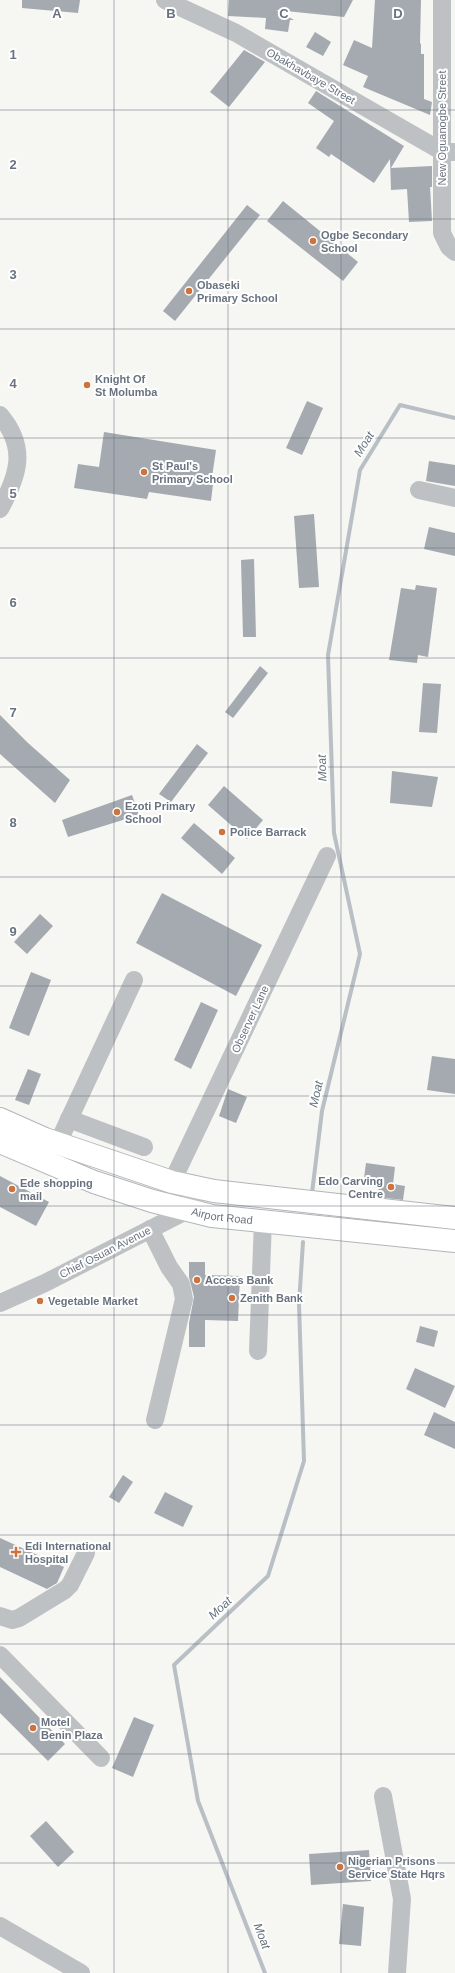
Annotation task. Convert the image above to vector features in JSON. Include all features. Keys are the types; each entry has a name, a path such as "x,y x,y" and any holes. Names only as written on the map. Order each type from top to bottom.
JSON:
{"main road":[{"name":"Airport Road","path":"0,1119 58,1143 172,1182 214,1191 455,1218"},
{"name":"Airport Road","path":"0,1142 94,1182 152,1201 212,1216 455,1241"}],"street":[{"name":"Obakhavbaye Street","path":"165,0 236,33 449,152"},
{"name":"New Oguanogbe Street","path":"442,0 449,152 442,233 449,247 455,252"},
{"path":"0,415 12,433 17,449 18,469 12,487 0,510"},
{"path":"419,490 455,498"},
{"name":"Observer Lane","path":"172,1182 327,856"},
{"path":"58,1143 134,980"},
{"path":"69,1119 144,1147"},
{"path":"188,1210 197,1187"},
{"name":"Chief Osuan Avenue","path":"0,1304 45,1283 188,1210"},
{"path":"258,1351 263,1221"},
{"path":"150,1229 169,1267 182,1284 184,1299 155,1420"},
{"path":"0,1616 12,1620 19,1618 65,1590 70,1585 86,1553"},
{"path":"0,1655 101,1758"},
{"path":"383,1796 402,1899 397,1973"},
{"path":"0,1926 81,1973"}],"building":[{"path":"22,0 80,0 78,13 22,8"},
{"path":"229,0 353,0 344,17 276,10 294,20 290,20 288,32 265,29 266,18 228,16"},
{"path":"375,0 421,0 420,43 421,54 424,54 424,99 432,102 430,115 363,87 368,76 343,65 354,40 372,48"},
{"path":"315,32 331,42 323,56 306,47"},
{"path":"244,50 265,62 229,107 210,92"},
{"path":"316,91 404,146 391,168 432,166 432,187 430,187 432,221 409,222 407,189 391,190 390,159 374,183 331,154 329,157 316,148 334,121 308,103"},
{"name":"Ogbe Secondary School","path":"283,201 358,262 343,281 267,221"},
{"path":"247,205 260,215 175,321 163,311"},
{"path":"307,401 323,408 302,455 286,448"},
{"path":"104,432 216,450 211,484 213,484 211,501 149,492 147,499 74,488 78,464 99,467"},
{"path":"429,461 455,465 455,486 426,481"},
{"path":"314,514 319,587 299,588 294,516"},
{"path":"429,527 455,533 455,556 424,549"},
{"path":"254,559 256,637 243,637 241,560"},
{"path":"416,585 437,588 428,657 418,655 417,663 389,660 401,588 415,590"},
{"path":"260,666 268,673 233,718 225,712"},
{"path":"423,683 441,684 437,733 419,732"},
{"path":"0,715 28,743 70,780 55,803 0,754"},
{"path":"197,744 208,753 171,802 159,794"},
{"path":"392,771 438,777 432,807 390,803"},
{"path":"224,786 263,820 247,839 208,805"},
{"path":"132,795 139,815 68,837 62,820"},
{"path":"194,823 235,858 222,874 181,838"},
{"path":"162,893 262,945 236,996 136,943"},
{"path":"40,914 53,926 27,954 14,942"},
{"path":"31,972 51,980 29,1036 9,1028"},
{"path":"201,1002 218,1010 191,1069 174,1060"},
{"path":"432,1056 455,1059 455,1094 427,1090"},
{"path":"28,1069 41,1074 29,1105 15,1100"},
{"path":"228,1089 247,1097 236,1123 219,1116"},
{"name":"Edo Carving Centre","path":"366,1163 395,1167 393,1184 405,1186 403,1200 377,1197 379,1187 374,1187 375,1180 364,1178"},
{"name":"Ede shopping mail","path":"0,1176 49,1202 36,1226 0,1207"},
{"path":"189,1262 205,1262 205,1275 240,1276 238,1321 205,1320 205,1347 189,1347 189,1323 194,1297 189,1277"},
{"path":"420,1326 438,1331 434,1347 416,1342"},
{"path":"415,1368 455,1386 445,1408 406,1389"},
{"path":"434,1412 455,1422 455,1449 424,1435"},
{"path":"123,1475 133,1482 119,1503 109,1497"},
{"path":"165,1492 193,1506 183,1527 154,1513"},
{"name":"Edi International Hospital","path":"0,1538 64,1567 57,1583 47,1589 0,1567"},
{"name":"Motel Benin Plaza","path":"0,1677 65,1744 48,1761 0,1713"},
{"path":"134,1717 154,1725 133,1777 112,1768"},
{"path":"46,1821 74,1852 58,1867 30,1836"},
{"name":"Nigerian Prisons Service State Hqrs","path":"369,1850 371,1881 311,1885 309,1854"},
{"name":"Nigerian Prisons Service State Hqrs","path":"343,1904 364,1907 361,1946 339,1944"}],"waterway":[{"name":"Moat","path":"312,1193 322,1111 360,954 334,833 328,655 360,470 400,405 455,418"},
{"name":"Moat","path":"265,1973 198,1801 174,1665 268,1576 304,1461 299,1304 303,1242"}],"place":[{"name":"Ogbe Secondary School","path":"313,241"},
{"name":"Obaseki Primary School","path":"189,291"},
{"name":"Knight Of St Molumba","path":"87,385"},
{"name":"St Paul's Primary School","path":"144,472"},
{"name":"Ezoti Primary School","path":"117,812"},
{"name":"Police Barrack","path":"222,832"},
{"name":"Edo Carving Centre","path":"391,1187"},
{"name":"Ede shopping mail","path":"12,1189"},
{"name":"Access Bank","path":"197,1280"},
{"name":"Zenith Bank","path":"232,1298"},
{"name":"Vegetable Market","path":"40,1301"},
{"name":"Edi International Hospital","path":"16,1552"},
{"name":"Motel Benin Plaza","path":"33,1728"},
{"name":"Nigerian Prisons Service State Hqrs","path":"340,1867"}]}
